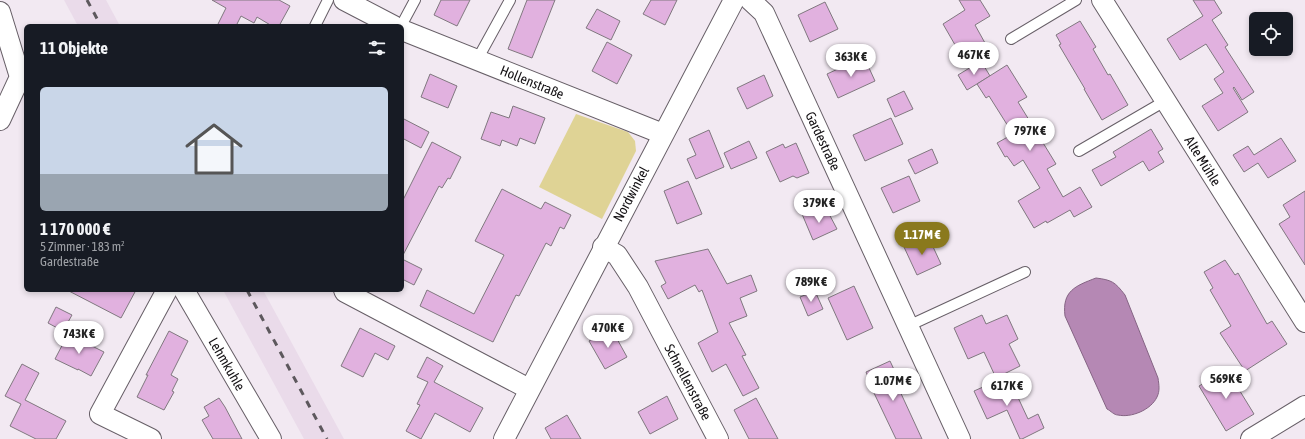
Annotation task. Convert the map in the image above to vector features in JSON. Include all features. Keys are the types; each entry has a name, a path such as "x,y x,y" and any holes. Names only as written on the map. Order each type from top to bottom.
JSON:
{"street":[{"path":"344,0 390,24"},
{"name":"Nordwinkel","path":"504,439 603,247 734,0"},
{"name":"Gardestraße","path":"750,0 764,13 960,439"},
{"name":"Alte Mühle","path":"1102,0 1305,322"},
{"path":"0,12 23,78 0,120"},
{"name":"Hollenstraße","path":"404,31 663,134"},
{"name":"Schnellenstraße","path":"603,247 617,254 638,287 718,439"},
{"path":"150,439 100,414 166,292"},
{"name":"Lehmkuhle","path":"185,292 271,439"},
{"path":"345,292 529,389"},
{"path":"1251,439 1305,406"}],"lane":[{"path":"316,24 328,0"},
{"path":"402,24 415,0"},
{"path":"477,60 510,0"},
{"path":"1011,39 1076,0"},
{"path":"1079,151 1165,101"},
{"path":"908,326 1025,272"}],"shaded area":[{"path":"64,0 106,0 119,24 77,24"},
{"path":"576,114 628,132 635,141 636,151 602,219 539,187"},
{"path":"1096,278 1113,282 1125,295 1158,378 1159,392 1154,402 1140,412 1134,414 1123,416 1117,415 1107,409 1065,316 1068,295 1076,287"},
{"path":"224,292 264,292 344,439 304,439"}],"building":[{"path":"212,0 279,0 290,6 280,24 269,24 257,17 254,23 241,16 237,24 218,24 226,8"},
{"path":"441,0 470,0 457,26 434,15"},
{"path":"527,0 555,0 532,58 508,49"},
{"path":"651,0 677,0 665,25 643,14"},
{"path":"959,0 980,0 990,16 975,25 985,43 962,57 943,24 965,10"},
{"path":"1193,0 1214,0 1222,13 1212,20 1228,45 1225,47 1254,92 1242,100 1234,87 1233,88 1248,112 1218,131 1202,106 1223,93 1214,79 1224,72 1206,44 1180,60 1167,39 1203,16"},
{"path":"825,2 838,29 810,42 798,15"},
{"path":"597,9 620,21 611,40 586,28"},
{"path":"1080,21 1096,47 1093,49 1128,105 1102,120 1059,45 1061,44 1056,35"},
{"path":"607,42 632,55 617,84 592,71"},
{"path":"864,57 875,81 838,98 827,74"},
{"path":"981,61 990,76 967,90 958,75"},
{"path":"1007,65 1027,97 1018,102 1056,164 1047,169 1063,197 1080,187 1092,207 1074,217 1070,210 1047,223 1046,221 1034,228 1018,201 1040,188 1023,160 1014,166 1007,156 1005,157 997,143 1013,134 989,96 986,98 977,84"},
{"path":"430,74 457,86 448,108 421,97"},
{"path":"764,75 773,96 747,109 737,88"},
{"path":"904,91 913,109 895,117 887,99"},
{"path":"513,106 545,118 535,144 520,138 517,146 502,140 500,146 481,139 491,112 509,118"},
{"path":"891,118 903,144 865,161 853,135"},
{"path":"404,119 429,132 421,148 404,139"},
{"path":"1151,129 1163,149 1158,152 1164,162 1149,171 1143,161 1101,186 1092,170 1116,157 1113,152"},
{"path":"709,130 724,167 696,179 687,159 696,155 689,139"},
{"path":"1281,138 1296,161 1268,178 1258,163 1244,172 1233,155 1248,146 1254,155"},
{"path":"749,141 757,158 731,169 724,153"},
{"path":"432,142 461,157 450,179 448,178 442,188 439,186 404,253 404,198"},
{"path":"796,143 809,173 797,178 793,176 780,182 766,152 783,144 785,148"},
{"path":"932,149 938,163 915,174 908,160"},
{"path":"909,176 920,201 893,213 881,188"},
{"path":"688,181 702,214 677,224 664,191"},
{"path":"502,189 541,209 545,202 571,215 564,229 560,227 551,246 546,243 519,296 516,295 493,342 420,306 427,290 474,314 504,255 475,241"},
{"path":"1305,191 1305,265 1279,224 1290,217 1283,205"},
{"path":"817,208 820,216 828,212 837,229 813,240 802,214"},
{"path":"928,236 941,264 917,275 904,247"},
{"path":"708,249 727,284 751,275 757,291 740,298 747,316 729,323 746,355 742,356 759,388 743,396 726,364 712,372 698,343 718,332 702,290 699,292 695,285 668,299 661,286 666,283 655,261"},
{"path":"404,260 422,269 414,285 404,280"},
{"path":"1225,260 1235,275 1238,273 1267,324 1272,321 1287,344 1245,371 1220,333 1231,326 1210,290 1213,288 1204,272"},
{"path":"854,286 873,328 847,340 828,298"},
{"path":"815,291 823,309 808,316 800,297"},
{"path":"71,292 135,292 121,318"},
{"path":"56,307 72,315 63,331 48,323"},
{"path":"982,315 986,324 1007,315 1018,339 1009,344 1020,366 996,378 984,352 968,359 954,328"},
{"path":"360,328 395,346 388,360 375,353 363,377 341,366"},
{"path":"611,328 627,357 605,369 589,341"},
{"path":"169,331 188,341 171,375 178,379 172,391 174,392 164,410 137,397 148,375 146,375"},
{"path":"68,334 104,352 91,376 55,359"},
{"path":"427,357 443,366 434,382 483,408 470,432 435,413 421,439 406,431 420,405 417,404 428,382 417,377"},
{"path":"890,361 898,378 896,378 900,387 898,387 922,439 896,439 874,393 866,372"},
{"path":"22,364 39,373 25,400 66,421 56,439 36,439 10,426 21,404 5,396"},
{"path":"1227,370 1254,414 1226,431 1199,386"},
{"path":"1008,376 1028,419 1038,414 1044,428 1022,439 1020,439 1007,410 987,419 974,391"},
{"path":"667,396 678,419 650,434 638,412"},
{"path":"219,398 242,439 213,439 202,420 209,416 204,407"},
{"path":"756,398 778,439 749,439 734,410"},
{"path":"567,415 581,439 551,439 545,428"}],"railway":[{"path":"87,0 100,24"},
{"path":"248,292 327,439"}]}
